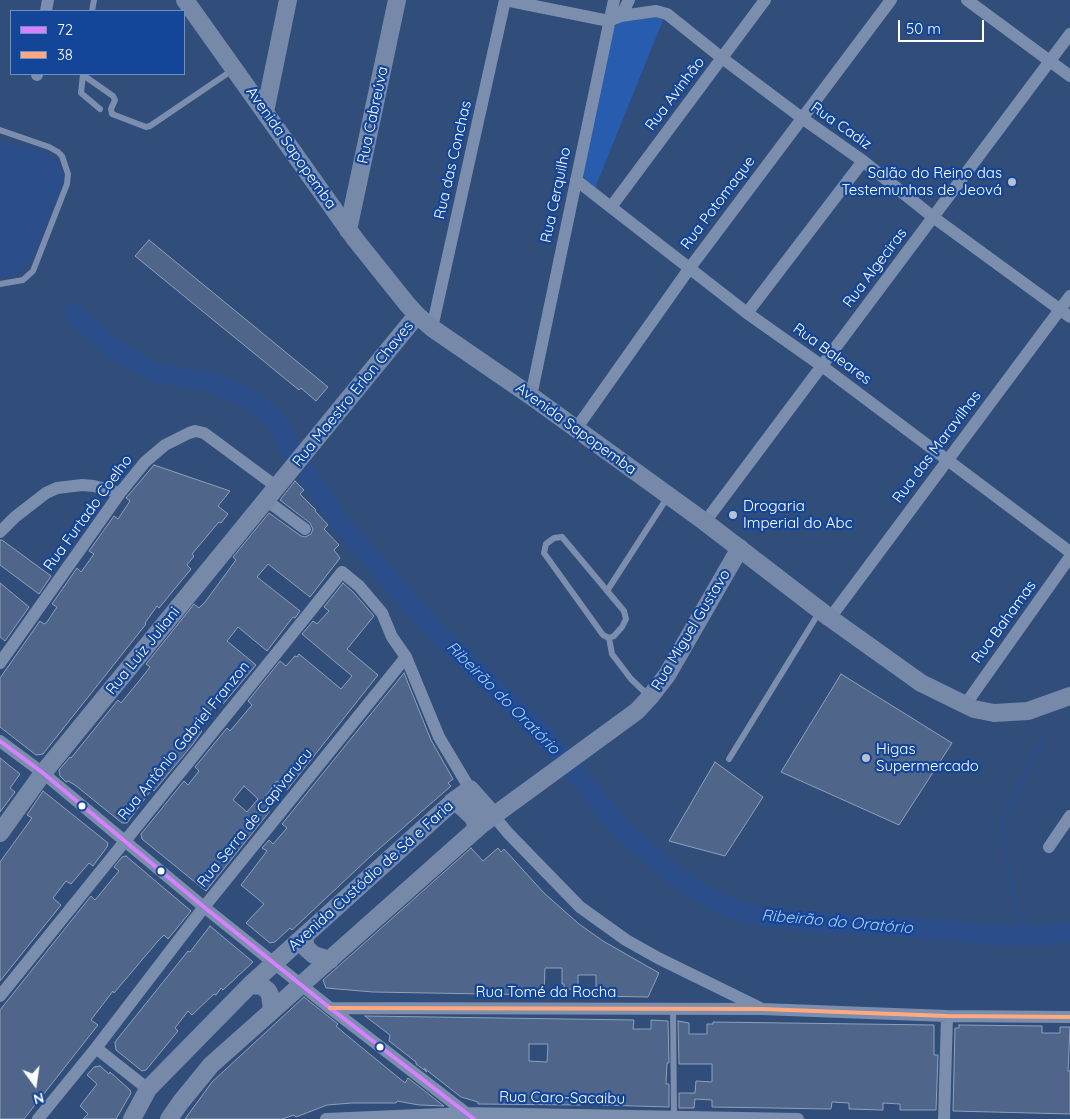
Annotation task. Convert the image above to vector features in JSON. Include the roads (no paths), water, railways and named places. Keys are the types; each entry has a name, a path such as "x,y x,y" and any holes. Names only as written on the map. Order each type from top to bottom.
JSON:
{"street":[{"name":"Avenida Sapopemba","path":"185,0 348,230 380,272 417,315 432,328 532,396 921,683 974,709 994,713 1017,712 1039,708 1070,696"},
{"path":"265,112 288,0"},
{"name":"Rua Cabreúva","path":"348,230 397,0"},
{"path":"505,0 609,21"},
{"name":"Rua das Conchas","path":"432,328 505,0"},
{"name":"Rua Cerquilho","path":"532,396 614,0"},
{"path":"621,16 629,0"},
{"name":"Rua Avinhão","path":"611,207 766,0"},
{"name":"Rua Potomaque","path":"576,429 689,269 892,0"},
{"path":"967,0 1070,76"},
{"name":"Rua Cadiz","path":"609,21 621,16 656,11 667,14 722,58 863,161 933,217 1065,314"},
{"name":"Rua Algeciras","path":"705,522 1070,34"},
{"path":"747,313 863,161"},
{"name":"Rua Baleares","path":"576,180 747,313 822,366 1070,552"},
{"name":"Rua das Maravilhas","path":"825,614 1065,314 1070,296"},
{"name":"Rua Maestro Erlon Chaves","path":"289,472 417,315"},
{"name":"Rua Furtado Coelho","path":"0,663 120,493 145,462 165,445 189,433 195,431 213,438 272,494 305,529"},
{"name":"Rua Luiz Juliani","path":"0,833 43,773 289,472"},
{"path":"0,532 15,517 46,493 57,488 94,486 120,493"},
{"name":"Rua Miguel Gustavo","path":"494,816 613,730 637,711 650,697 667,674 740,548"},
{"name":"Rua Bahamas","path":"965,705 1070,557"},
{"name":"Rua Antônio Gabriel Franzon","path":"0,996 340,574 359,586 381,610 392,637 406,657"},
{"path":"406,657 439,737 470,788 508,833 580,907 626,940 650,954 762,1009"},
{"name":"Rua Serra de Capivarucu","path":"38,1119 96,1048 204,907 406,657"},
{"path":"0,741 43,773 204,907 330,1008 470,1116"},
{"name":"Avenida Custódio de Sá e Faria","path":"132,1119 148,1089 250,985 452,802 470,788"},
{"path":"452,802 460,804 472,816 475,821 476,830"},
{"path":"169,1119 180,1102 211,1065 494,816"},
{"path":"1049,847 1070,816"},
{"path":"304,937 306,948 314,955 330,960"},
{"path":"250,985 262,986 268,991 272,1010"},
{"name":"Rua Tomé da Rocha","path":"330,1008 762,1009 947,1016 1070,1017"},
{"path":"944,1119 947,1016"},
{"path":"96,1048 148,1089"},
{"name":"Rua Caro-Sacaibu","path":"326,1119 470,1116 674,1116 798,1119"}],"lane":[{"path":"84,75 113,96 115,100 110,109 112,114 146,127 235,68"},
{"path":"83,75 81,93 100,109"},
{"path":"0,130 50,147 58,152 62,156 68,174 67,184 33,272 23,280 0,284"},
{"path":"607,591 668,496"},
{"path":"609,638 614,636 622,627 626,619 624,611 562,537 554,538 546,544 544,553 603,634 609,638 612,654 631,679 650,697"},
{"path":"728,758 825,614"},
{"path":"673,1008 674,1116"}],"waterway":[{"name":"Ribeirão do Oratório","path":"74,313 111,347 153,372 215,383 244,396 274,418 296,458 338,520 435,631 544,735 620,827 673,874 698,892 736,911 762,917 1007,936 1046,936 1070,931"},
{"path":"1034,936 1018,916 1001,831 1002,823 1043,740"}],"place":[{"name":"Salão do Reino das Testemunhas de Jeová","path":"1012,182"},
{"name":"Drogaria Imperial do Abc","path":"733,515"},
{"name":"Higas Supermercado","path":"866,758"}]}
